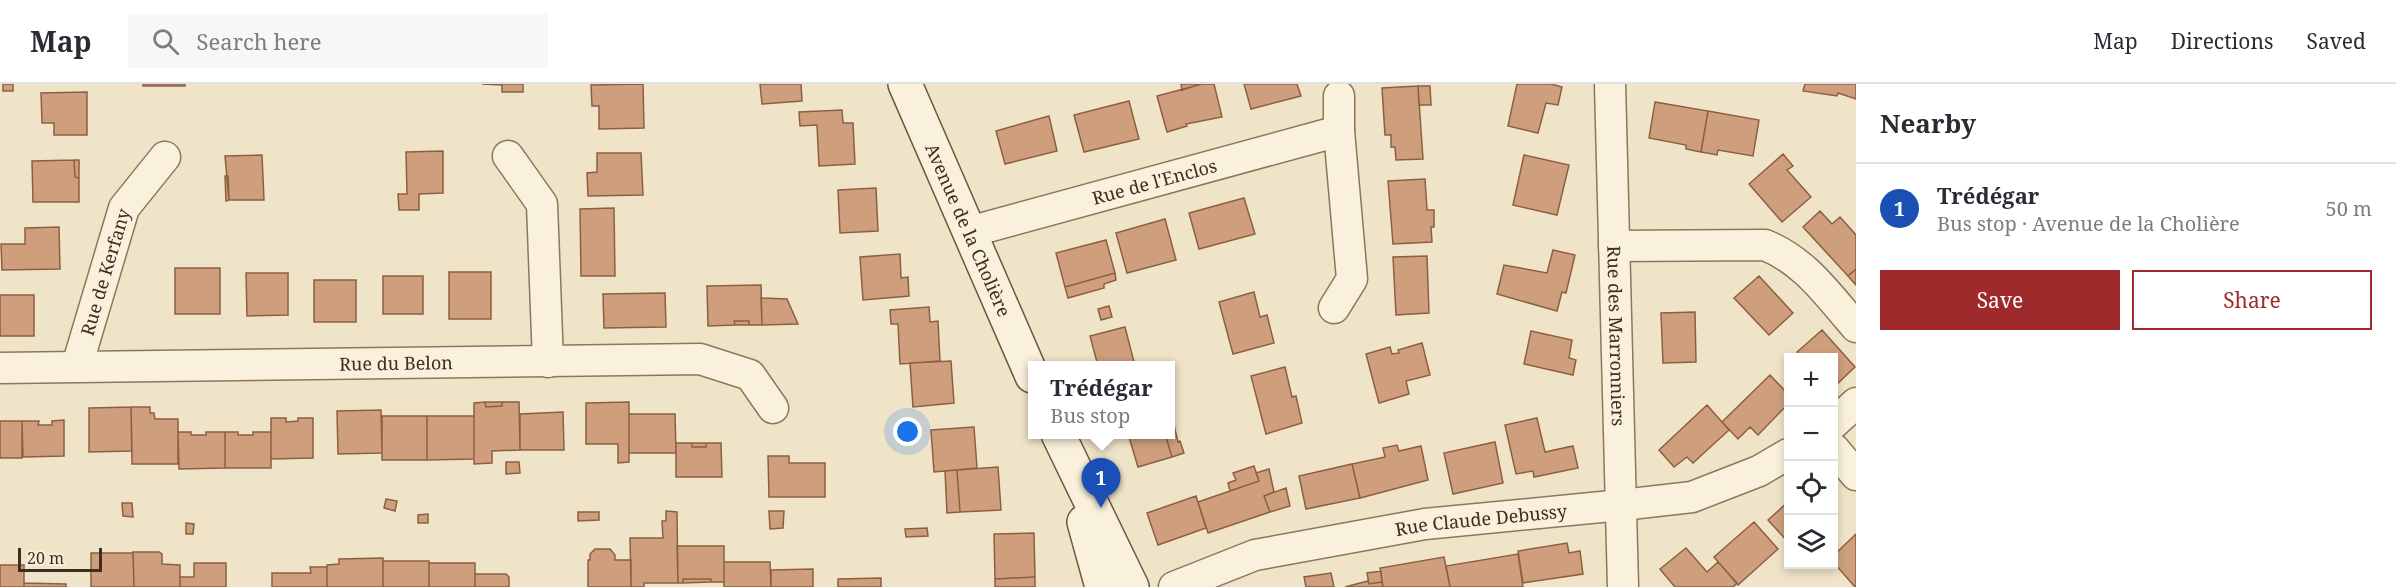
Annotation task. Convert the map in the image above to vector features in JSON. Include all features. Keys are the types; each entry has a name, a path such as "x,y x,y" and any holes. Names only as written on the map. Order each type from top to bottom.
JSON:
{"street":[{"name":"Avenue de la Cholière","path":"905,84 1028,367"},
{"name":"Rue des Marronniers","path":"1610,84 1623,587"},
{"path":"1334,308 1352,279 1339,131 1339,96"},
{"name":"Rue de l'Enclos","path":"969,232 1339,131"},
{"path":"508,156 542,204 548,362"},
{"name":"Rue de Kerfany","path":"77,366 124,208 165,158"},
{"path":"1614,246 1765,244 1784,252 1800,264 1856,327"},
{"name":"Rue du Belon","path":"0,368 700,360 750,375 773,408"},
{"path":"1838,419 1856,403"},
{"path":"1060,439 1102,587"},
{"path":"1060,439 1132,587"},
{"path":"1838,455 1856,475"},
{"name":"Rue Claude Debussy","path":"1174,587 1255,555 1425,524 1622,506 1692,497 1759,471 1784,456"}],"building":[{"path":"3,84 13,84 13,91 3,91"},
{"path":"143,84 185,84 185,86 143,86"},
{"path":"482,84 523,84 523,92 502,92 502,85"},
{"path":"643,84 644,128 599,129 599,106 592,106 591,85"},
{"path":"760,84 801,84 802,101 762,104"},
{"path":"1181,84 1198,84 1198,85 1182,90"},
{"path":"1202,84 1214,84 1222,117 1186,124 1187,126 1167,132 1157,96"},
{"path":"1244,84 1297,84 1301,96 1251,109"},
{"path":"1517,84 1551,84 1562,87 1558,105 1546,103 1538,133 1508,126"},
{"path":"1805,84 1856,84 1856,99 1838,93 1837,96 1803,91"},
{"path":"1418,86 1423,159 1396,160 1395,147 1391,147 1391,135 1385,135 1382,88"},
{"path":"1418,86 1430,86 1431,105 1419,105"},
{"path":"87,92 87,135 54,135 54,123 42,123 41,93"},
{"path":"1129,101 1139,139 1084,152 1074,115"},
{"path":"1655,102 1708,111 1701,152 1686,149 1686,145 1649,138"},
{"path":"842,110 843,123 853,123 855,164 819,166 817,125 800,126 799,112"},
{"path":"1708,111 1759,120 1753,156 1718,150 1717,155 1701,152"},
{"path":"1049,116 1057,151 1005,164 996,131"},
{"path":"443,151 443,193 419,194 419,210 399,210 398,194 407,194 406,152"},
{"path":"597,153 641,153 643,195 588,196 587,173 597,172"},
{"path":"1783,154 1793,166 1787,170 1811,197 1782,222 1749,184"},
{"path":"262,155 264,200 229,200 225,156"},
{"path":"1524,155 1569,165 1557,215 1513,205"},
{"path":"74,160 75,177 79,178 79,202 33,202 32,161"},
{"path":"74,160 79,160 79,178 75,177"},
{"path":"225,176 228,176 229,200 226,201"},
{"path":"1425,179 1427,210 1434,210 1434,227 1431,227 1432,242 1393,244 1388,181"},
{"path":"876,188 878,231 840,233 838,190"},
{"path":"1244,198 1255,234 1199,249 1189,213"},
{"path":"614,208 615,276 581,276 580,209"},
{"path":"1820,211 1832,224 1840,217 1856,235 1856,269 1848,276 1803,227"},
{"path":"1165,219 1176,260 1127,273 1116,233"},
{"path":"59,227 60,269 2,270 1,244 25,244 25,228"},
{"path":"1106,240 1115,273 1065,287 1056,253"},
{"path":"1553,250 1575,255 1566,293 1562,292 1557,311 1497,294 1504,265 1547,273"},
{"path":"900,254 901,278 908,277 909,296 863,300 860,257"},
{"path":"1427,256 1429,313 1396,315 1393,257"},
{"path":"175,268 220,268 220,314 175,314"},
{"path":"1856,269 1856,285 1848,276"},
{"path":"449,272 491,272 491,319 449,319"},
{"path":"246,273 288,273 288,315 247,316"},
{"path":"1115,273 1116,280 1104,284 1104,288 1068,298 1065,287"},
{"path":"383,276 423,276 423,314 383,314"},
{"path":"1759,276 1793,313 1769,335 1734,298"},
{"path":"314,280 356,280 356,322 314,322"},
{"path":"761,285 762,325 749,325 749,321 734,321 735,325 708,326 707,286"},
{"path":"1254,292 1260,317 1267,315 1274,343 1233,354 1219,302"},
{"path":"665,293 666,327 604,328 603,294"},
{"path":"0,295 34,295 34,336 0,336"},
{"path":"761,298 787,299 798,324 762,325"},
{"path":"1109,306 1112,317 1101,320 1098,309"},
{"path":"929,307 930,322 938,321 940,361 900,364 898,324 891,324 890,310"},
{"path":"1695,312 1696,362 1663,363 1661,313"},
{"path":"734,321 749,321 749,325 735,325"},
{"path":"1125,327 1134,361 1097,361 1090,336"},
{"path":"1822,330 1855,367 1838,383 1838,353 1797,352"},
{"path":"1531,331 1572,340 1569,358 1576,360 1573,375 1524,364"},
{"path":"1422,343 1430,375 1406,381 1409,394 1379,403 1366,354 1390,347 1392,354 1399,353 1398,350"},
{"path":"951,361 954,403 913,407 910,363"},
{"path":"1285,367 1292,397 1296,396 1302,423 1266,434 1251,376"},
{"path":"1770,375 1784,390 1784,408 1758,435 1750,427 1738,439 1722,422"},
{"path":"485,402 486,407 502,406 502,402 519,402 520,450 492,451 492,463 474,464 474,403"},
{"path":"485,402 502,402 502,406 486,407"},
{"path":"629,402 629,462 618,463 618,444 586,444 586,403"},
{"path":"1707,405 1729,430 1693,463 1687,457 1674,467 1659,450"},
{"path":"131,407 132,451 89,452 89,408"},
{"path":"131,407 150,407 150,413 154,413 155,419 178,419 178,464 132,464"},
{"path":"381,410 382,453 338,454 337,411"},
{"path":"563,412 564,450 520,450 520,414"},
{"path":"629,414 675,414 676,453 629,453"},
{"path":"382,416 427,416 427,460 382,460"},
{"path":"427,416 474,416 474,459 427,460"},
{"path":"271,418 286,418 286,422 298,421 298,418 313,418 313,458 271,459"},
{"path":"1537,418 1545,452 1573,446 1578,468 1534,477 1533,471 1516,474 1505,425"},
{"path":"64,420 64,456 23,457 22,421 39,421 38,425 52,425 52,421"},
{"path":"0,421 22,421 22,458 0,458"},
{"path":"974,427 977,468 934,472 931,430"},
{"path":"1175,430 1184,453 1172,457 1167,439 1175,439"},
{"path":"178,432 206,435 206,432 225,432 225,468 179,469"},
{"path":"225,432 253,435 253,432 271,432 271,468 225,468"},
{"path":"1130,439 1167,439 1172,457 1138,467"},
{"path":"1495,442 1503,483 1453,494 1444,453"},
{"path":"676,443 692,443 692,447 706,447 706,443 721,443 722,477 676,477"},
{"path":"692,443 706,443 706,447 692,447"},
{"path":"1397,445 1399,451 1421,446 1428,480 1360,498 1352,464 1385,457 1383,448"},
{"path":"768,456 789,456 789,463 825,463 825,497 769,497"},
{"path":"506,462 519,462 520,473 506,474"},
{"path":"1352,464 1360,498 1306,509 1299,476"},
{"path":"1254,466 1259,481 1230,491 1228,483 1236,480 1233,473"},
{"path":"998,467 1001,510 960,512 957,470"},
{"path":"1269,469 1274,492 1264,496 1270,512 1208,533 1198,502 1259,481 1256,473"},
{"path":"957,470 960,512 947,513 945,471"},
{"path":"1286,488 1290,506 1270,512 1264,496"},
{"path":"1196,496 1206,528 1158,545 1147,513"},
{"path":"386,499 397,501 395,511 384,508"},
{"path":"122,503 132,503 133,517 123,516"},
{"path":"1784,506 1784,538 1768,520"},
{"path":"666,511 677,512 678,583 644,583 644,587 631,587 630,538 663,538 662,521 666,521"},
{"path":"769,511 784,511 783,528 770,529"},
{"path":"578,512 599,512 599,520 578,521"},
{"path":"428,514 428,523 418,523 418,515"},
{"path":"1754,522 1778,549 1738,585 1714,557"},
{"path":"186,523 194,524 193,534 186,534"},
{"path":"927,528 928,536 906,537 905,529"},
{"path":"1034,533 1035,577 995,579 994,534"},
{"path":"1856,534 1856,587 1838,568 1838,551"},
{"path":"1567,543 1569,553 1580,551 1583,574 1523,583 1518,551"},
{"path":"677,546 724,546 724,582 711,582 711,579 683,579 683,583 678,583"},
{"path":"1686,548 1707,572 1718,562 1737,583 1733,587 1675,587 1660,569"},
{"path":"595,549 610,549 615,555 615,560 631,560 631,587 588,587 588,560"},
{"path":"133,552 159,552 162,554 162,564 180,565 180,587 134,587"},
{"path":"91,553 133,553 134,587 91,587"},
{"path":"1518,554 1523,587 1450,587 1446,566"},
{"path":"1444,557 1450,587 1383,587 1380,568"},
{"path":"383,558 383,587 327,587 327,565 339,564 339,559"},
{"path":"383,561 429,561 429,587 383,587"},
{"path":"724,562 770,562 771,587 724,587"},
{"path":"194,563 226,563 226,587 180,587 180,577 194,577"},
{"path":"429,563 475,563 475,587 429,587"},
{"path":"0,565 24,565 24,587 0,587"},
{"path":"310,567 327,567 327,587 272,587 272,573 311,573"},
{"path":"813,569 813,587 771,587 771,570"},
{"path":"1381,571 1382,582 1369,584 1367,573"},
{"path":"1331,573 1334,587 1306,587 1304,577"},
{"path":"475,574 506,574 509,577 509,587 475,587"},
{"path":"1035,577 1035,587 995,587 995,579"},
{"path":"881,578 881,587 838,587 838,579"},
{"path":"683,579 711,579 711,582 683,583"},
{"path":"1368,581 1369,584 1382,582 1383,587 1345,587"},
{"path":"24,583 66,584 66,587 24,587"}],"place":[{"name":"Trédégar","path":"1101,508"}]}
